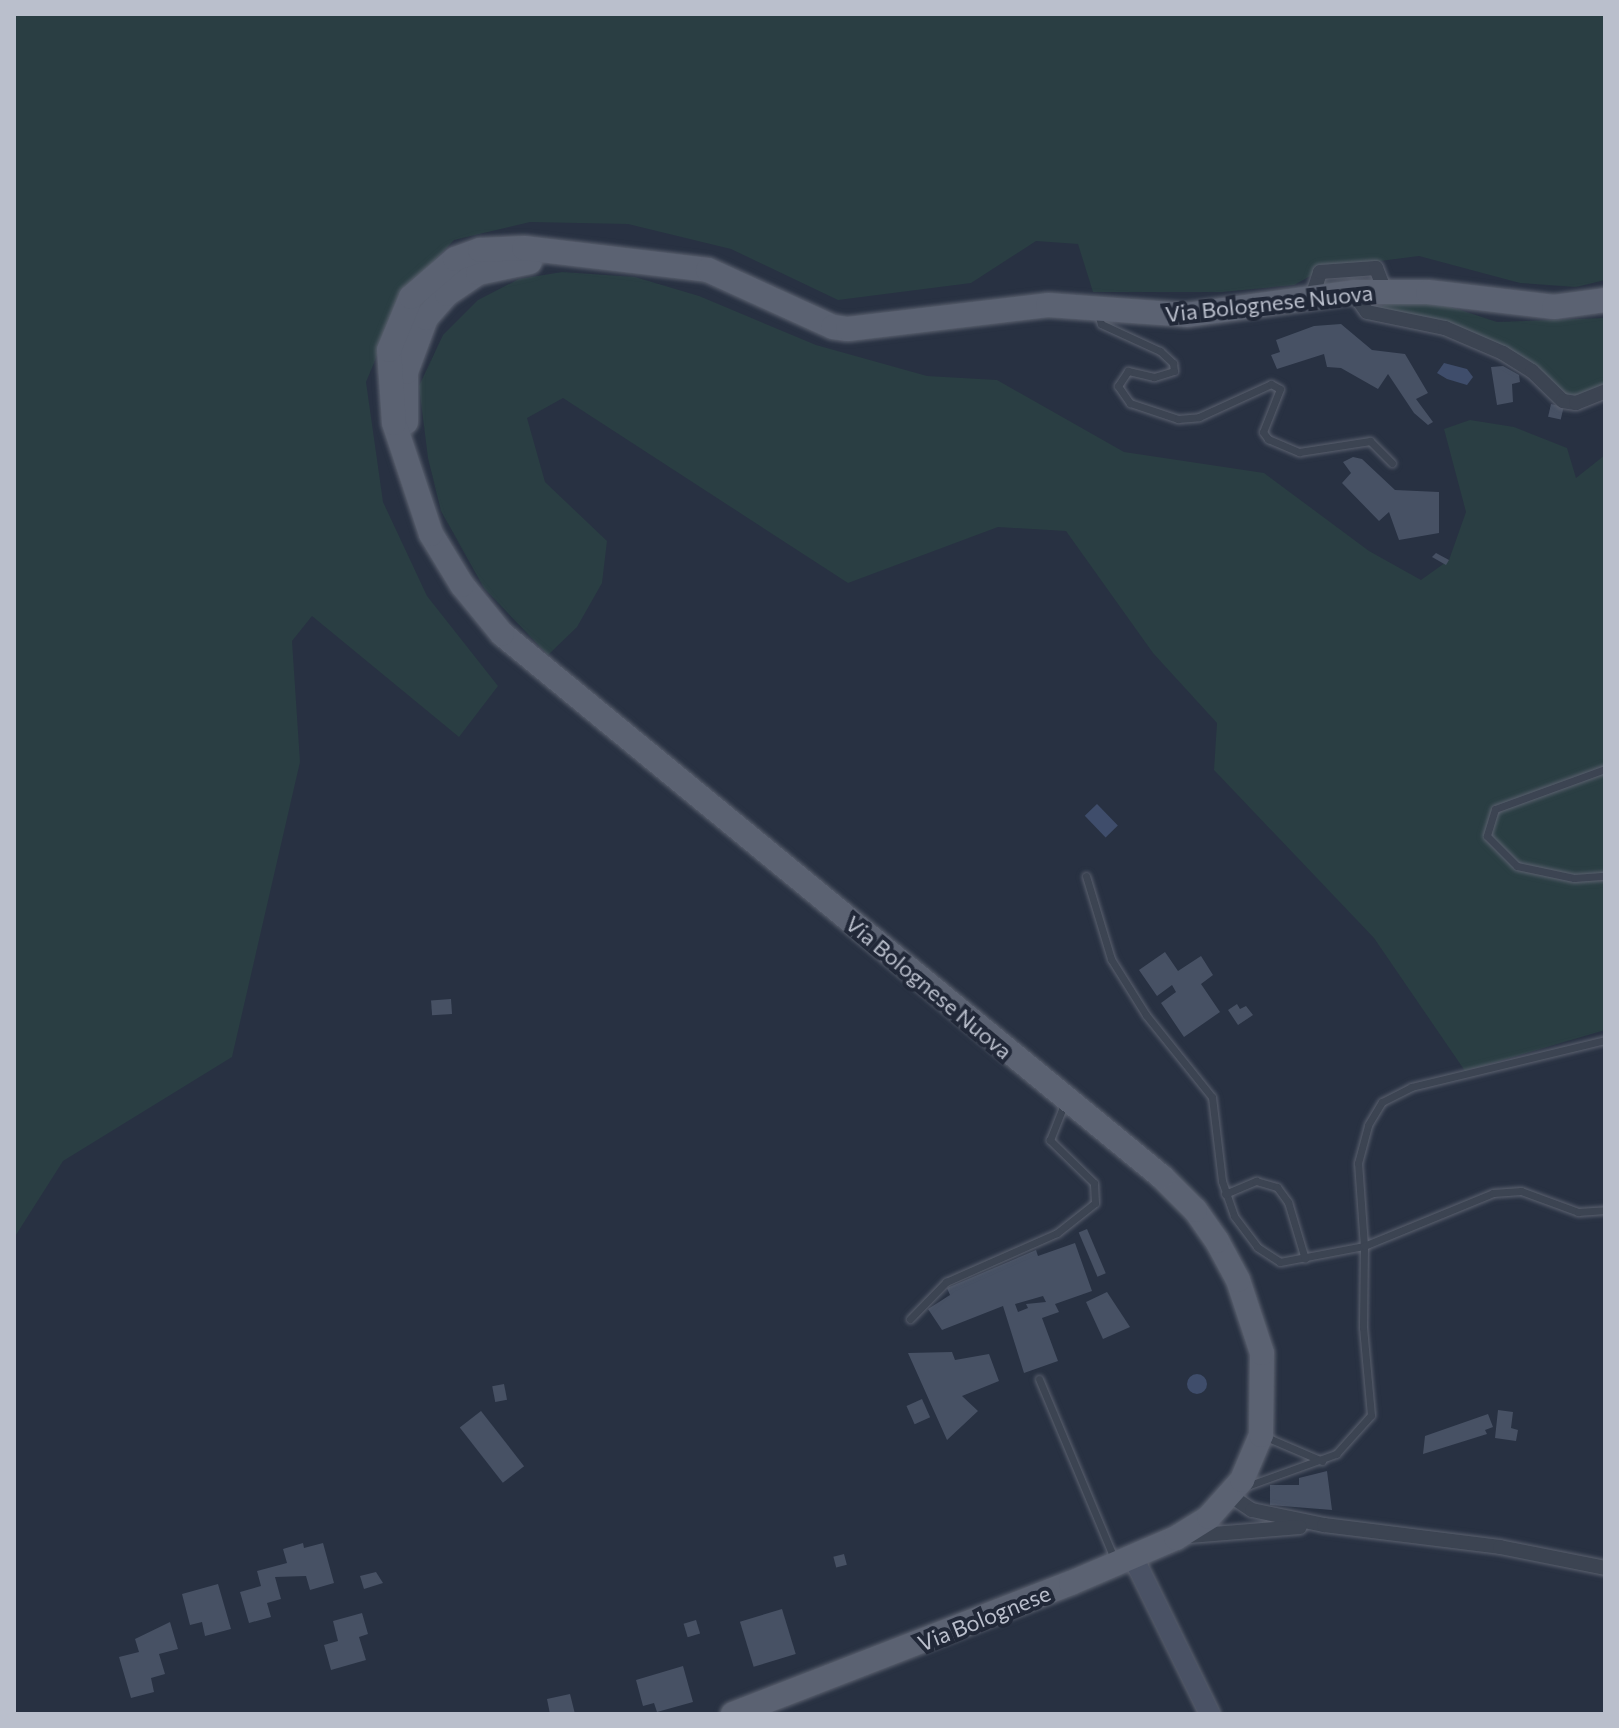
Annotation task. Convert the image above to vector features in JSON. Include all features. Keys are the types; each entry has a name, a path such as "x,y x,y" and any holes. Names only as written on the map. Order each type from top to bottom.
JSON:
{"main road":[{"name":"Via Bolognese Nuova","path":"1176,1538 1237,1497 1261,1435 1262,1353 1238,1280 1217,1241 1195,1210 1162,1177 502,634 462,585 431,534 413,487 406,372 414,340 447,294 494,267 612,257 708,270 809,317 848,329 1048,305 1186,315 1353,292 1385,291 1554,307 1605,300"},
{"name":"Via Bolognese","path":"733,1714 1176,1538"}],"street":[{"path":"1312,297 1320,272 1376,268 1385,291"},
{"path":"1353,292 1367,312 1445,328 1503,353 1532,371 1563,401 1576,403 1605,391"},
{"path":"1236,1529 1237,1497"},
{"name":"Via Bolognese","path":"1237,1497 1324,1525"},
{"name":"Via Bolognese","path":"1176,1538 1236,1529 1324,1525 1500,1547 1605,1568"},
{"path":"1125,1560 1210,1714"}],"lane":[{"path":"1097,310 1101,324 1160,351 1173,363 1174,371 1154,377 1128,371 1118,386 1130,403 1178,419 1199,417 1271,384 1280,389 1263,432 1268,439 1299,452 1370,441 1392,463"},
{"path":"1605,769 1495,809 1487,836 1517,866 1574,878 1605,876"},
{"path":"1086,876 1111,959 1146,1015 1212,1097 1225,1194 1257,1247 1280,1262 1364,1246 1493,1193 1521,1191 1578,1212 1605,1210"},
{"path":"1237,1497 1322,1461 1360,1433 1371,1415 1363,1327 1364,1246 1358,1163 1368,1125 1382,1102 1411,1087 1605,1040"},
{"path":"910,1319 946,1282 1057,1233 1095,1203 1094,1183 1050,1140 1066,1100"},
{"path":"1225,1194 1256,1181 1277,1187 1288,1202 1305,1259"},
{"path":"1039,1379 1125,1560"},
{"path":"1261,1435 1322,1461"}],"green space":[{"path":"14,14 1605,14 1605,280 1576,287 1520,283 1419,256 1325,268 1294,285 1222,292 1093,292 1078,244 1036,241 971,283 838,300 731,249 628,224 530,222 454,240 403,294 366,382 383,502 427,596 498,686 459,737 312,616 292,641 300,762 232,1057 63,1161 14,1238"},
{"path":"562,272 635,277 699,296 816,345 927,376 997,380 1124,452 1264,473 1369,551 1421,580 1449,560 1466,512 1444,429 1470,420 1514,427 1567,448 1576,478 1605,455 1605,1030 1465,1071 1374,938 1214,770 1217,723 1153,653 1066,531 998,527 848,583 563,398 527,418 545,482 607,541 602,583 577,627 548,655 484,588 441,511 428,458 419,386 443,335 478,300 519,279"},
{"path":"1391,301 1439,303 1497,322 1605,318 1605,384 1577,397 1562,394 1539,372 1378,309"}],"water":[{"path":"1444,363 1467,369 1473,377 1467,385 1447,379 1437,373"},
{"path":"1097,804 1118,826 1106,837 1085,816"},
{"path":"1197,1374 1204,1377 1207,1384 1204,1391 1197,1394 1190,1391 1187,1384 1190,1377"}],"building":[{"path":"1341,324 1372,350 1405,354 1428,393 1416,399 1433,422 1428,425 1414,413 1388,374 1378,389 1341,368 1327,367 1324,354 1277,369 1271,355 1280,352 1276,340 1314,326"},
{"path":"1503,366 1519,375 1520,382 1512,384 1513,402 1497,405 1491,367"},
{"path":"1551,404 1564,407 1561,420 1548,417"},
{"path":"1353,457 1362,459 1395,490 1439,492 1439,533 1399,540 1389,512 1379,521 1342,483 1351,473 1343,462"},
{"path":"1436,553 1449,560 1446,565 1432,557"},
{"path":"1165,952 1178,971 1201,956 1213,975 1201,984 1220,1012 1184,1037 1161,1003 1176,992 1172,985 1157,996 1139,970"},
{"path":"451,999 452,1014 432,1015 431,1000"},
{"path":"1237,1004 1240,1009 1246,1006 1253,1015 1238,1025 1228,1010"},
{"path":"1087,1229 1106,1273 1097,1277 1079,1233"},
{"path":"1075,1243 1092,1291 1055,1304 1059,1312 1042,1318 1058,1361 1024,1373 1003,1306 942,1330 928,1309 950,1295 947,1288 1036,1250 1038,1256","holes":["1043,1296 1046,1302 1026,1304 1028,1308 1018,1312 1015,1304"]},
{"path":"1107,1292 1130,1327 1103,1339 1086,1302"},
{"path":"952,1352 955,1360 989,1354 999,1381 962,1396 978,1411 947,1440 908,1353"},
{"path":"504,1384 507,1400 495,1402 492,1386"},
{"path":"922,1399 930,1417 915,1424 906,1406"},
{"path":"1498,1410 1513,1412 1511,1428 1518,1430 1516,1441 1495,1438"},
{"path":"481,1411 524,1466 503,1483 460,1428"},
{"path":"1488,1414 1493,1427 1485,1430 1487,1434 1423,1454 1425,1436"},
{"path":"1327,1471 1332,1510 1270,1505 1270,1485 1299,1485 1299,1478"},
{"path":"303,1543 304,1548 323,1543 334,1583 310,1590 306,1576 275,1577 281,1599 267,1603 271,1617 249,1623 240,1592 261,1586 257,1571 287,1563 283,1549"},
{"path":"844,1554 847,1565 836,1567 833,1557"},
{"path":"376,1572 383,1583 364,1589 360,1576"},
{"path":"218,1584 231,1629 205,1636 202,1622 190,1625 182,1594"},
{"path":"782,1609 796,1654 754,1667 740,1622"},
{"path":"362,1613 368,1634 359,1637 366,1660 331,1670 324,1645 338,1641 333,1621"},
{"path":"696,1620 700,1633 688,1637 684,1624"},
{"path":"170,1622 178,1649 159,1654 165,1674 151,1678 154,1692 131,1698 119,1657 139,1652 135,1639"},
{"path":"683,1666 693,1702 657,1712 654,1703 643,1706 636,1680"},
{"path":"570,1694 575,1714 550,1714 547,1699"}]}
